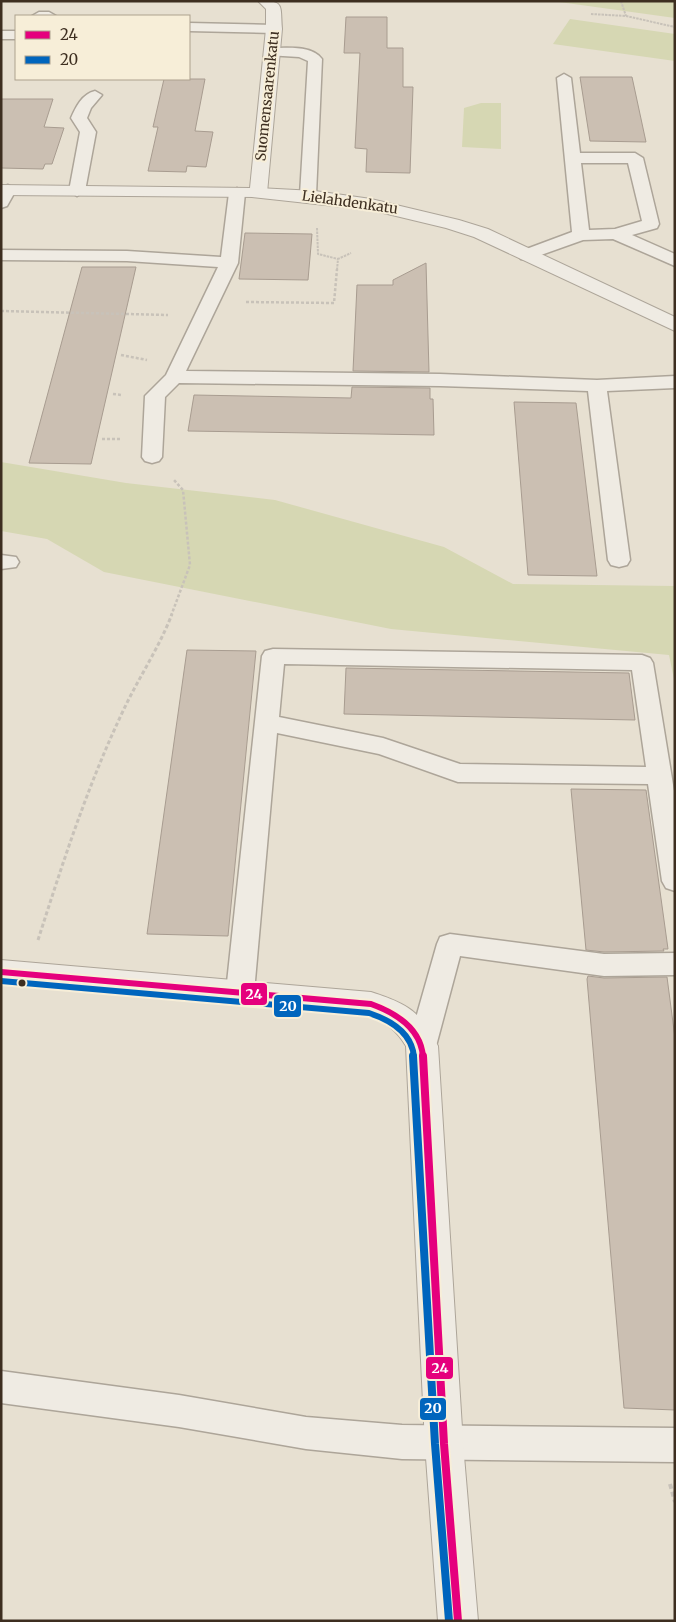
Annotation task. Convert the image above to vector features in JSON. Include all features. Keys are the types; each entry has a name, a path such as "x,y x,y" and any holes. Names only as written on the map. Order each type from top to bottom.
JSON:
{"street":[{"name":"Suomensaarenkatu","path":"258,193 274,29 272,7 266,1"},
{"name":"Lielahdenkatu","path":"3,195 77,191 258,193 308,195 401,209 480,233 675,325"},
{"path":"13,973 371,1004 396,1012 412,1025 422,1046 444,1444 458,1621"}],"lane":[{"path":"190,27 274,29"},
{"path":"1,35 15,35"},
{"path":"272,52 302,53 315,59 308,195"},
{"path":"564,78 581,235"},
{"path":"77,191 88,132 79,118 84,106 95,95"},
{"path":"527,255 581,235 616,234 651,224 635,158 573,158"},
{"path":"152,457 155,396 174,377 229,263 237,193"},
{"path":"616,234 675,261"},
{"path":"1,254 127,256 229,263"},
{"path":"174,377 440,380 597,386 675,382"},
{"path":"597,386 619,560"},
{"path":"240,992 273,656 642,663 675,881"},
{"path":"267,723 383,746 458,773 660,776"},
{"path":"422,1046 450,944 604,965 675,964"},
{"path":"1,1387 151,1407 306,1432 402,1442 444,1444 675,1445"}],"path":[{"path":"621,1 626,16"},
{"path":"591,14 626,16 675,27"},
{"path":"317,220 318,254 338,259 351,253"},
{"path":"1,311 208,309 334,303 338,259"},
{"path":"13,973 124,709 165,632 190,565 183,490 152,457"}],"green space":[{"path":"552,1 675,1 675,18"},
{"path":"570,19 675,34 675,61 553,44"},
{"path":"481,103 501,103 501,149 462,147 464,108"},
{"path":"1,462 126,483 275,500 444,547 513,584 675,586 675,684 669,655 391,629 104,572 47,539 1,531"}],"building":[{"path":"346,17 387,17 387,48 403,48 403,87 413,87 410,173 366,172 367,149 355,148 360,53 344,53"},
{"path":"580,77 632,77 646,142 590,141"},
{"path":"205,79 195,131 213,132 206,167 187,166 186,172 148,171 158,127 153,127 164,80"},
{"path":"1,99 53,99 44,127 64,128 52,164 45,164 43,169 1,168"},
{"path":"245,233 312,234 308,280 239,279"},
{"path":"426,263 429,372 353,371 357,285 393,285 393,280"},
{"path":"82,267 136,267 91,464 29,463"},
{"path":"352,387 430,388 430,399 433,399 434,435 188,431 194,395 351,398"},
{"path":"514,402 576,403 597,576 528,575"},
{"path":"187,650 256,651 228,936 147,934"},
{"path":"346,668 629,673 635,720 344,714"},
{"path":"571,789 646,790 668,949 663,949 664,951 604,952 586,950"},
{"path":"588,976 604,978 667,977 675,1038 675,1410 624,1408"}],"transit line":[{"name":"24","path":"1,972 371,1004 395,1014 412,1030 422,1046 444,1444 458,1621"},
{"name":"20","path":"1,981 369,1013 390,1022 405,1035 413,1048 435,1444 449,1621"}]}
